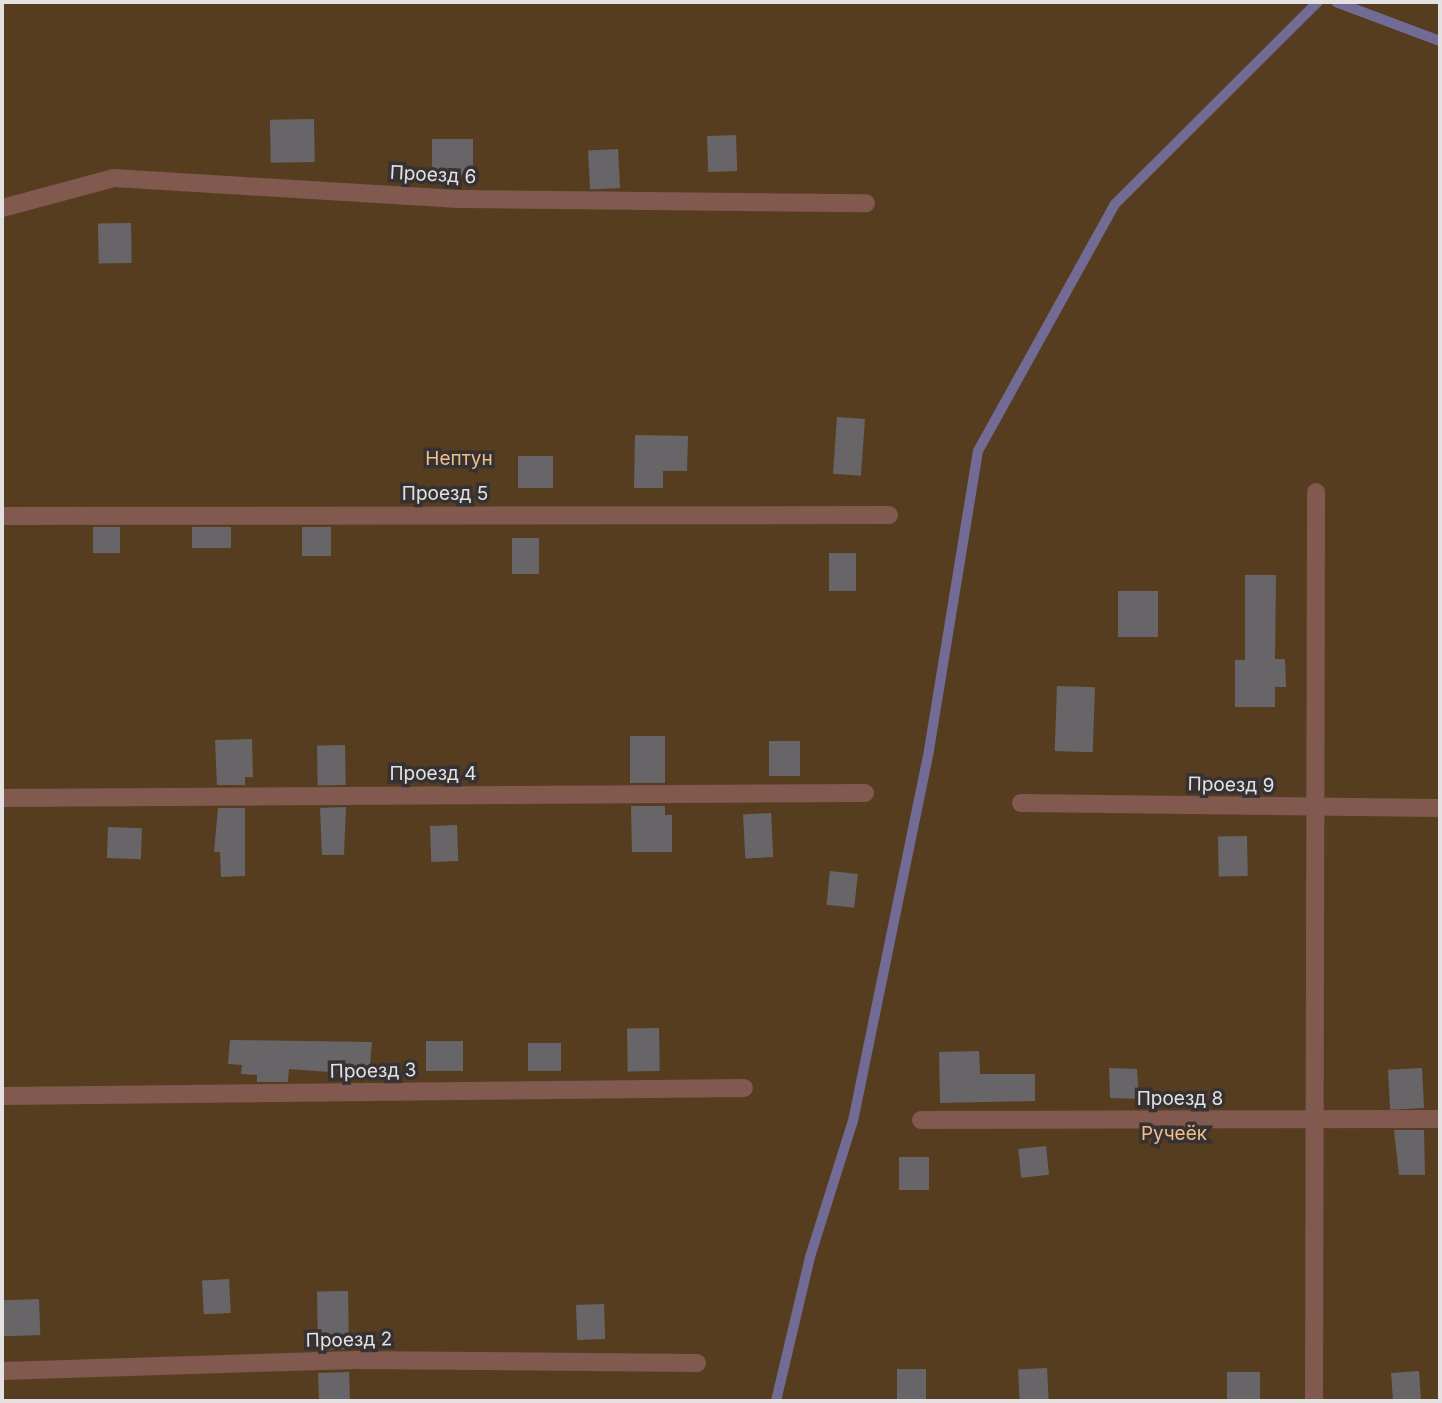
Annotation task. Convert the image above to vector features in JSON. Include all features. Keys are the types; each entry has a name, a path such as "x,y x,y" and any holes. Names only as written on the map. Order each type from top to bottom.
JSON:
{"street":[{"name":"Проезд 6","path":"2,208 114,178 462,199 866,203"},
{"path":"1314,1401 1316,492"},
{"name":"Проезд 5","path":"2,516 888,515"},
{"name":"Проезд 4","path":"2,798 864,793"},
{"name":"Проезд 9","path":"1021,803 1440,808"},
{"name":"Проезд 3","path":"2,1096 744,1088"},
{"name":"Проезд 8","path":"921,1120 1440,1119"},
{"name":"Проезд 2","path":"2,1371 356,1360 697,1363"}],"green space":[{"path":"2,2 1440,2 1440,1401 2,1401"}],"building":[{"path":"314,119 315,162 271,163 270,120"},
{"path":"736,135 737,171 708,172 707,136"},
{"path":"432,139 473,139 473,174 432,174"},
{"path":"618,149 620,188 590,190 588,151"},
{"path":"131,223 132,263 99,264 98,224"},
{"path":"837,417 865,419 861,476 833,474"},
{"path":"635,435 688,436 687,471 663,471 663,488 634,488"},
{"path":"518,456 553,456 553,488 518,488"},
{"path":"93,527 120,527 120,553 93,553"},
{"path":"192,527 231,527 231,548 192,548"},
{"path":"302,527 331,527 331,556 302,556"},
{"path":"512,538 539,538 539,574 512,574"},
{"path":"829,553 856,553 856,591 829,591"},
{"path":"1245,575 1276,575 1275,659 1285,659 1286,687 1275,687 1275,707 1235,707 1235,660 1245,660"},
{"path":"1118,591 1158,591 1158,637 1118,637"},
{"path":"1057,686 1095,687 1093,752 1055,751"},
{"path":"630,736 665,736 665,783 630,783"},
{"path":"252,739 253,777 245,777 245,785 217,785 215,740"},
{"path":"769,741 800,741 800,776 769,776"},
{"path":"317,745 345,745 346,785 318,785"},
{"path":"631,806 665,806 665,815 672,815 672,852 632,852"},
{"path":"346,807 344,855 322,855 320,808"},
{"path":"218,808 245,808 245,876 221,877 220,852 214,852"},
{"path":"771,813 773,857 745,858 743,814"},
{"path":"457,825 458,861 431,862 430,826"},
{"path":"108,827 142,828 141,859 107,858"},
{"path":"1247,836 1248,876 1219,877 1218,837"},
{"path":"830,871 858,874 854,908 826,905"},
{"path":"659,1028 660,1071 628,1072 627,1029"},
{"path":"230,1040 372,1042 369,1075 289,1069 288,1082 257,1082 257,1075 241,1074 242,1065 228,1064"},
{"path":"426,1041 463,1041 463,1071 426,1071"},
{"path":"528,1043 561,1043 561,1071 528,1071"},
{"path":"979,1051 980,1074 1035,1074 1035,1101 940,1103 939,1052"},
{"path":"1109,1068 1137,1069 1139,1099 1110,1098"},
{"path":"1422,1068 1424,1108 1390,1110 1388,1070"},
{"path":"1394,1130 1424,1130 1425,1175 1399,1175"},
{"path":"1046,1146 1049,1175 1021,1178 1018,1149"},
{"path":"899,1157 929,1157 929,1190 899,1190"},
{"path":"229,1279 231,1313 204,1314 202,1280"},
{"path":"348,1291 349,1349 318,1350 317,1292"},
{"path":"39,1299 40,1335 3,1336 2,1300"},
{"path":"604,1304 605,1339 577,1340 576,1305"},
{"path":"1047,1368 1049,1401 1020,1401 1018,1370"},
{"path":"897,1369 926,1369 926,1401 897,1401"},
{"path":"1419,1371 1421,1401 1393,1401 1391,1373"},
{"path":"349,1372 350,1401 319,1401 318,1373"},
{"path":"1227,1372 1260,1372 1260,1401 1227,1401"}],"waterway":[{"path":"776,1401 810,1257 853,1121 929,750 978,451 1115,204 1318,2"},
{"path":"1336,2 1440,41"}],"park label":[{"name":"Нептун","path":"459,459"},
{"name":"Ручеёк","path":"1174,1134"}]}
